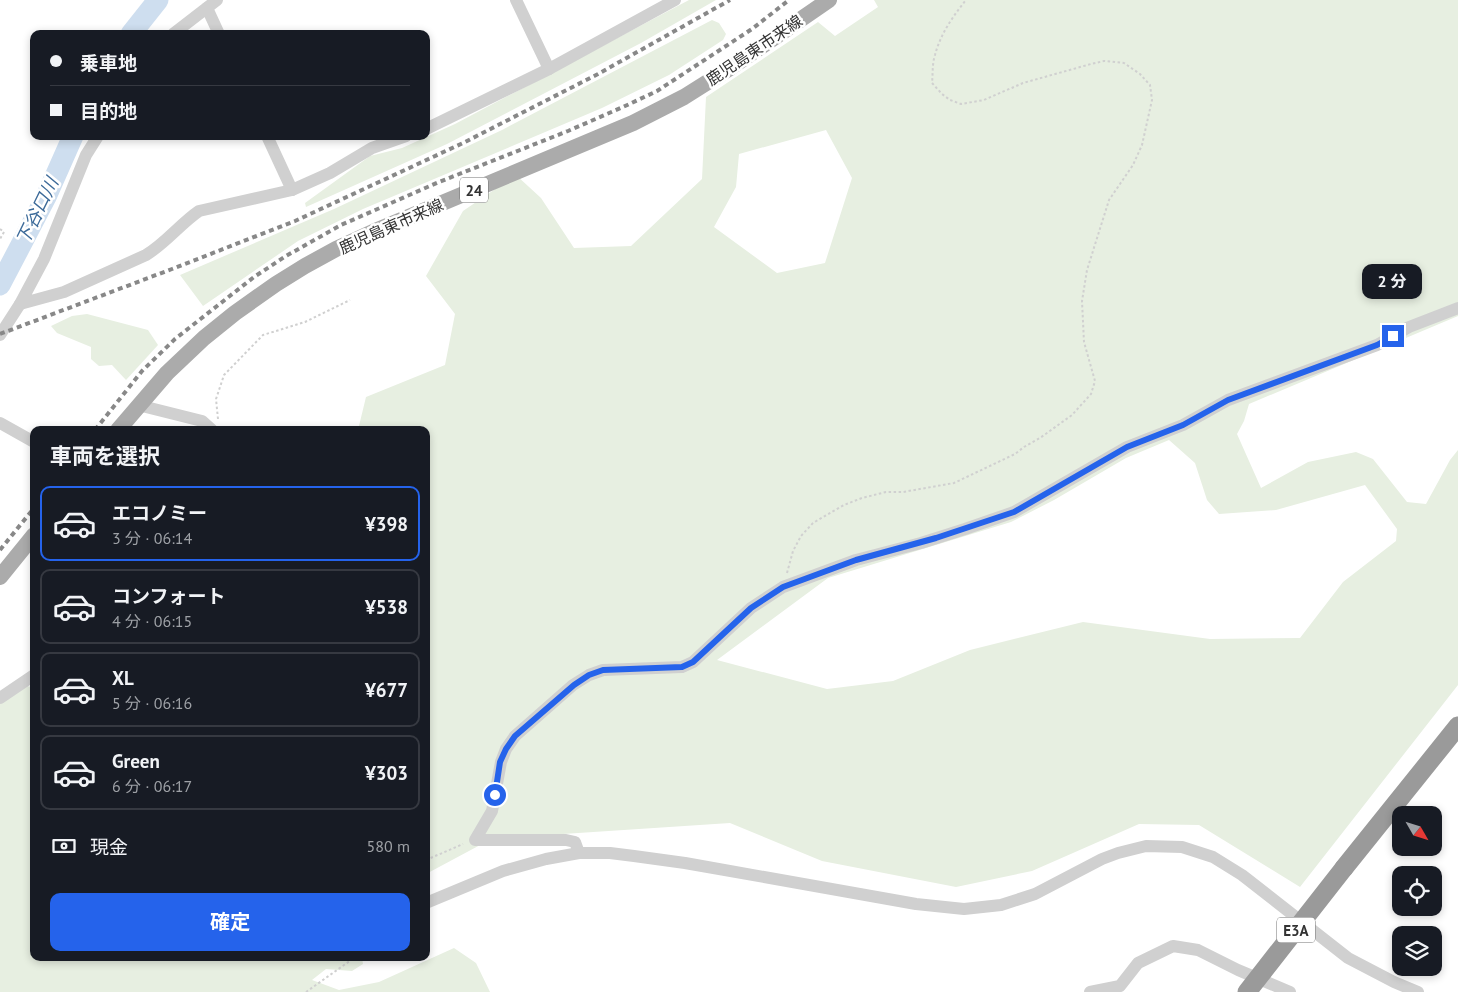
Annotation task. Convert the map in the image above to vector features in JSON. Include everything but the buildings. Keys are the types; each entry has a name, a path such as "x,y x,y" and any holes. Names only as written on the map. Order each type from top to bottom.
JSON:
{"highway":[{"name":"E3A","path":"1247,992 1458,726"}],"main road":[{"name":"鹿児島東市来線","path":"121,426 167,374 204,338 276,284 305,266 373,232 633,123 692,92 829,0"},
{"path":"0,577 30,540"}],"street":[{"path":"516,0 549,68"},
{"path":"430,127 549,68 675,0"},
{"path":"178,30 212,4 218,30"},
{"path":"0,335 20,304 44,259 86,155 95,140"},
{"path":"269,140 292,190"},
{"path":"20,304 64,292 146,255 159,247 199,211 292,190 330,173 372,148 395,140"},
{"path":"475,840 492,811 500,762 506,749 515,736 574,685 589,675 603,670 682,667 693,662 751,608 783,587 856,560 938,538 1014,512 1127,447 1183,425 1228,400 1377,345 1409,327 1458,308"},
{"path":"138,405 215,426"},
{"path":"0,423 30,440"},
{"path":"0,698 30,677"},
{"path":"475,840 566,840 575,842 579,853"},
{"path":"430,900 504,871 546,859 579,853 610,853 695,865 916,904 964,909 1001,905 1035,894 1102,859 1118,853 1146,846 1182,847 1213,857 1235,870 1348,958 1418,992"},
{"path":"1090,992 1120,986 1138,963 1173,946 1198,950 1238,970 1290,992"}],"path":[{"path":"783,587 793,551 801,536 813,523 844,505 862,498 886,492 903,492 954,482 1015,454 1024,446 1040,438 1072,415 1091,394 1094,381 1084,342 1082,301 1087,270 1109,200 1133,165 1142,145 1152,100 1150,85 1140,74 1124,63 1104,62 1023,83 984,100 961,104 950,100 932,83 934,57 938,44 954,15 966,0"},
{"path":"0,229 4,232 0,239"},
{"path":"215,426 216,399 224,375 264,335 305,322 350,300"},
{"path":"430,858 475,840"},
{"path":"306,992 350,961"}],"shaded area":[{"path":"689,0 716,0 641,43 447,144 306,207 305,203 370,156 402,148 420,140 430,140 430,135 455,124"},
{"path":"874,0 1458,0 1458,316 1249,404 1244,421 1237,434 1261,488 1308,462 1356,452 1373,459 1407,502 1426,504 1450,460 1458,450 1458,685 1300,887 1199,825 1139,824 1032,871 956,887 822,861 730,823 563,834 482,844 430,872 430,426 359,426 366,397 445,365 455,314 426,276 463,211 516,175 541,198 574,248 631,246 702,179 706,97 818,22 835,36 878,7","holes":["826,130 852,178 825,263 777,273 714,227 736,187 739,154","1169,440 1195,463 1207,500 1219,514 1276,510 1365,485 1397,529 1396,541 1343,582 1300,638 1210,639 1083,622 970,650 893,681 827,689 717,660 828,578 1011,522 1054,500 1126,458"]},
{"path":"712,20 719,23 726,34 723,40 669,75 602,108 363,209 298,241 203,306 180,275 334,209 502,130"},
{"path":"87,314 148,330 158,345 126,380 112,365 99,366 91,359 91,347 57,333 51,326 72,316"},
{"path":"24,685 30,687 30,961 362,961 363,964 352,971 326,969 312,980 339,990 379,982 425,961 430,961 430,959 454,948 476,963 490,992 0,992 0,704"}],"waterway":[{"name":"下谷口川","path":"134,30 158,0"},
{"name":"下谷口川","path":"0,285 46,197 71,140"}],"railway":[{"path":"0,334 295,221 463,143 598,74 730,0"},
{"path":"98,426 142,371 175,339 254,277 286,256 341,225 439,182 568,131 657,91 752,29 789,0"},
{"path":"0,550 30,513"}],"route":[{"path":"495,795 500,762 515,736 574,685 589,675 603,670 682,667 693,662 751,608 783,587 856,560 921,543 1014,512 1127,447 1183,425 1228,400 1377,345 1393,336"}]}
